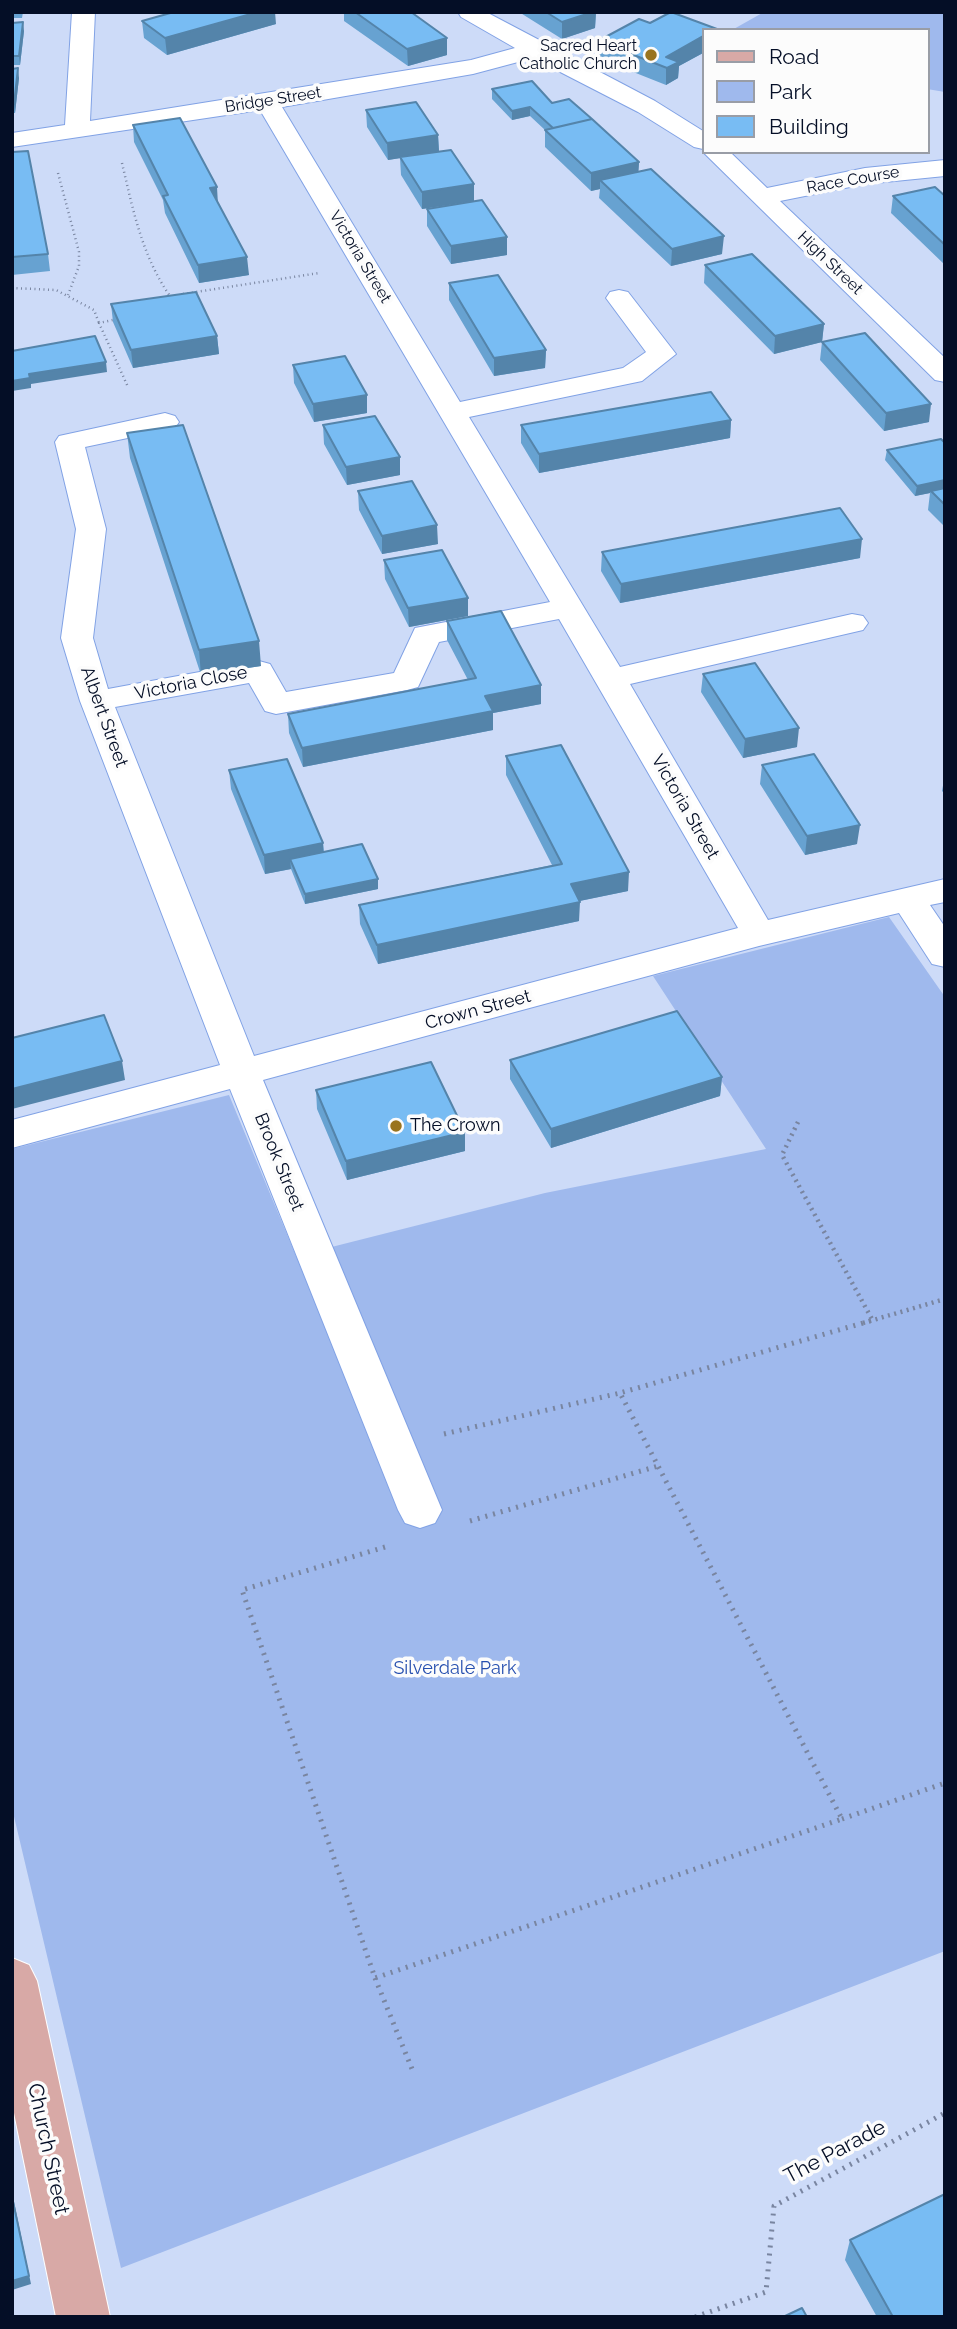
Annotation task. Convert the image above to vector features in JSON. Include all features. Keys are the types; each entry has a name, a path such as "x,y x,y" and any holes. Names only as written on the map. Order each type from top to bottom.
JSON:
{"main road":[{"name":"Church Street","path":"12,1981 83,2317"}],"street":[{"path":"77,130 84,12"},
{"path":"468,12 532,51 695,136"},
{"name":"Bridge Street","path":"12,140 472,68 532,51"},
{"name":"Victoria Street","path":"267,102 611,679 759,934"},
{"name":"High Street","path":"717,154 945,374"},
{"name":"Race Course","path":"762,197 865,176 945,168"},
{"path":"452,412 632,375 662,354 619,298"},
{"name":"Albert Street","path":"156,424 69,442 91,529 77,638 96,701 242,1073"},
{"name":"Victoria Close","path":"96,701 259,671 276,704 407,680 426,635 568,608"},
{"path":"611,679 852,623"},
{"name":"Crown Street","path":"12,1134 759,934 945,890"},
{"path":"907,898 945,955"},
{"name":"Brook Street","path":"242,1073 420,1510"}],"path":[{"path":"106,125 118,149 138,230 153,272 170,296"},
{"path":"37,136 55,162 79,252 79,266 68,295"},
{"path":"163,297 365,266"},
{"path":"12,288 56,290 94,310 156,424"},
{"path":"99,323 122,319"},
{"path":"798,1122 782,1155 873,1321"},
{"path":"395,1447 620,1393 945,1299"},
{"path":"620,1393 842,1819"},
{"path":"458,1525 658,1465"},
{"path":"393,1544 242,1590 375,1978 412,2069"},
{"path":"375,1978 945,1783"},
{"name":"The Parade","path":"695,2317 766,2292 774,2206 945,2113"}],"green space":[{"path":"764,12 945,12 945,92 929,89 929,28 736,28"},
{"name":"Silverdale Park","path":"889,917 945,997 945,1951 121,2268 12,1808 12,1149 229,1095 296,1256 545,1193 766,1149 653,976"}],"building":[{"path":"174,12 258,12 165,38 142,21"},
{"path":"355,12 411,12 447,38 407,49"},
{"path":"546,12 593,12 562,22"},
{"path":"671,12 714,28 702,28 702,37 666,57 679,62 667,68 598,41 639,19 650,23"},
{"path":"23,22 19,56 12,56 12,23"},
{"path":"18,68 14,104 12,104 12,69"},
{"path":"532,81 552,103 569,99 592,119 553,128 530,107 512,111 492,89"},
{"path":"416,102 438,135 387,143 366,110"},
{"path":"180,118 217,187 210,188 247,257 198,265 163,196 168,195 133,125"},
{"path":"592,119 639,162 591,173 545,130"},
{"path":"451,150 474,184 422,192 400,157"},
{"path":"28,151 48,254 12,257 12,152"},
{"path":"651,169 724,236 672,249 600,180"},
{"path":"935,187 945,196 945,245 893,196"},
{"path":"482,200 507,237 451,246 427,209"},
{"path":"752,254 824,324 775,336 705,265"},
{"path":"498,275 546,350 494,358 449,283"},
{"path":"196,292 217,336 131,350 111,304"},
{"path":"865,333 931,404 886,413 822,342"},
{"path":"95,336 106,362 29,374 30,378 12,381 12,351"},
{"path":"345,356 367,395 313,404 293,365"},
{"path":"711,392 731,420 539,454 521,425"},
{"path":"375,416 400,457 346,467 323,425"},
{"path":"183,425 259,641 199,650 127,433"},
{"path":"941,439 945,443 945,480 917,486 887,450"},
{"path":"412,481 437,525 382,536 358,491"},
{"path":"945,488 945,505 931,491"},
{"path":"840,508 862,539 621,584 602,552"},
{"path":"442,550 468,598 408,608 384,560"},
{"path":"501,611 541,685 485,696 493,711 302,748 288,714 476,678 447,621"},
{"path":"755,663 799,728 745,739 703,674"},
{"path":"561,745 629,872 571,884 580,902 377,945 359,905 562,864 506,756"},
{"path":"814,754 860,825 807,836 762,765"},
{"path":"287,759 323,843 264,855 229,770"},
{"path":"362,844 378,879 305,894 290,859"},
{"path":"677,1011 722,1077 551,1129 510,1060"},
{"path":"104,1015 122,1061 12,1089 12,1038"},
{"path":"431,1062 465,1132 346,1161 316,1090"},
{"path":"945,2194 945,2317 893,2317 850,2240"},
{"path":"12,2197 29,2276 12,2281"},
{"path":"802,2308 807,2317 783,2317"}],"place":[{"name":"Sacred Heart Catholic Church","path":"651,55"},
{"name":"The Crown","path":"396,1126"}]}
